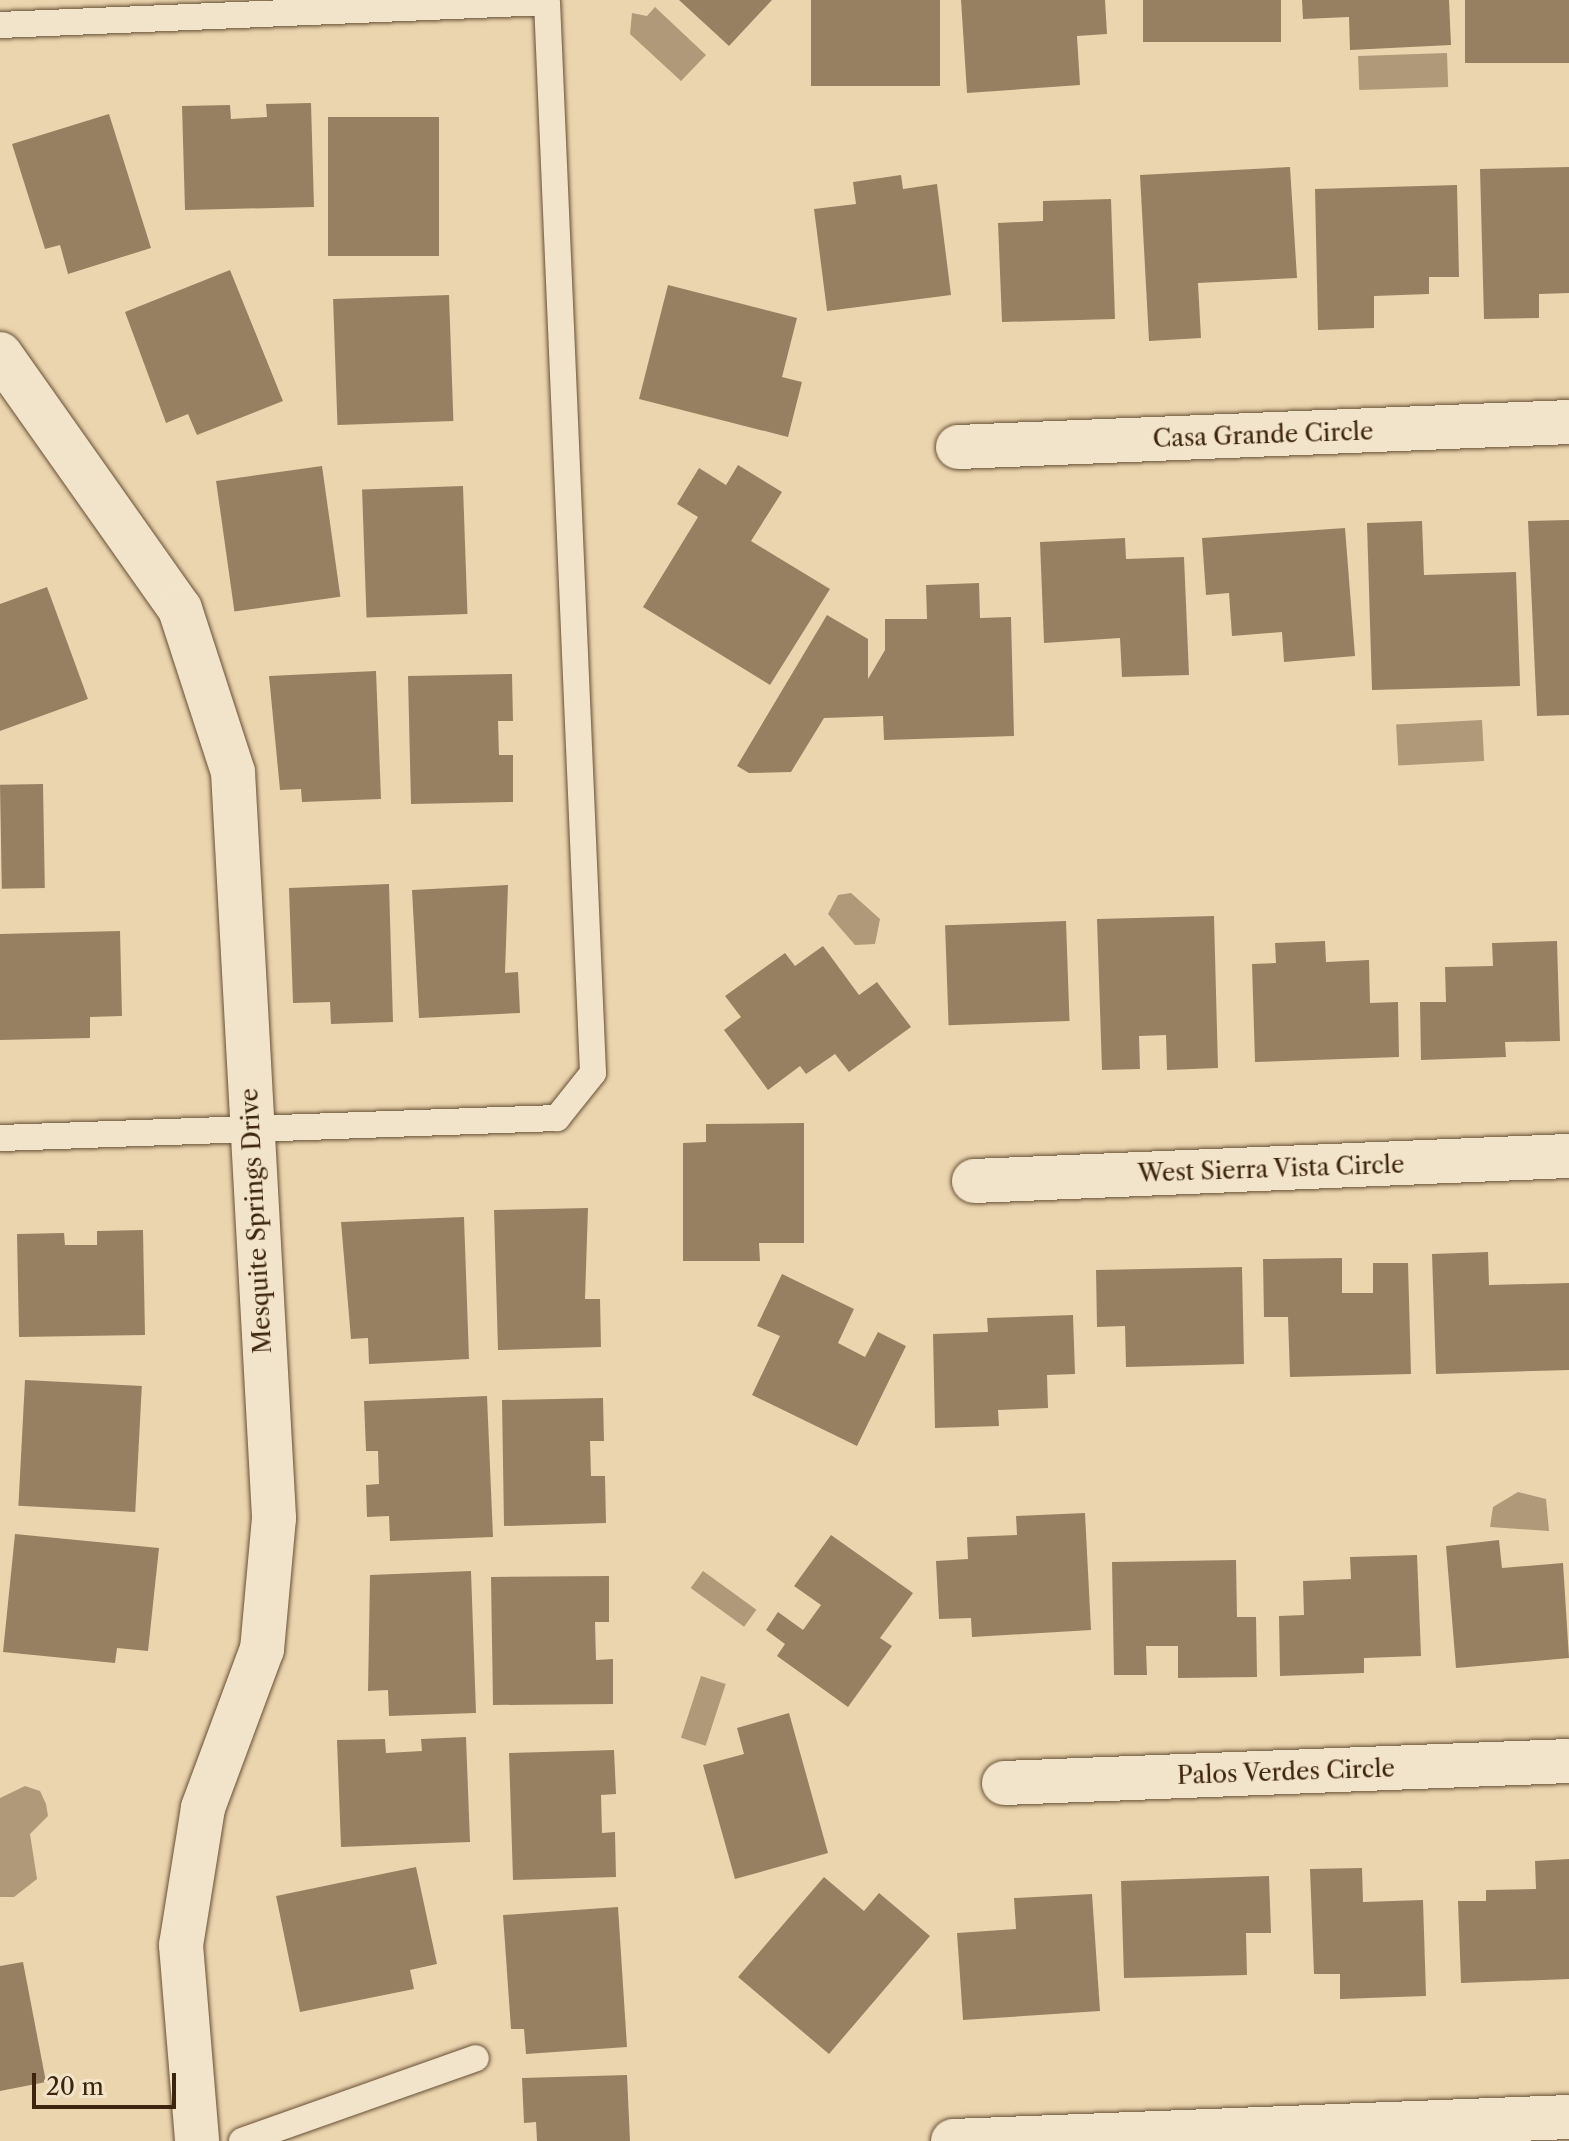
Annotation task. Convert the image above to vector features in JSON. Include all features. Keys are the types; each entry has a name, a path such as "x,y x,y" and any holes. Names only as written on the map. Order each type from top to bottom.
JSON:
{"street":[{"name":"Mesquite Springs Drive","path":"0,354 180,609 233,772 250,1128 274,1518 262,1649 203,1808 181,1945 197,2141"},
{"name":"Casa Grande Circle","path":"958,447 1569,422"},
{"name":"West Sierra Vista Circle","path":"974,1181 1569,1156"},
{"name":"Palos Verdes Circle","path":"1004,1783 1569,1761"},
{"path":"953,2141 1569,2117"}],"lane":[{"path":"0,25 106,10 547,2 593,1073 557,1118 0,1138"},
{"path":"242,2141 476,2058"}],"shaded area":[{"path":"655,7 706,55 681,81 630,34 632,13 647,16"},
{"path":"1447,53 1448,87 1359,90 1358,56"},
{"path":"1482,720 1484,761 1398,765 1396,725"},
{"path":"851,893 880,919 875,944 855,945 828,914 838,895"},
{"path":"1518,1492 1546,1499 1549,1531 1490,1527 1493,1507"},
{"path":"703,1571 756,1610 744,1627 691,1588"},
{"path":"701,1676 726,1684 706,1746 681,1738"},
{"path":"25,1786 40,1791 48,1816 30,1834 37,1879 14,1897 0,1897 0,1798"}],"building":[{"path":"679,0 772,0 729,46"},
{"path":"811,0 940,0 940,86 811,86"},
{"path":"961,0 1105,0 1107,34 1077,36 1080,85 967,93"},
{"path":"1143,0 1281,0 1281,42 1143,42"},
{"path":"1302,0 1449,0 1451,45 1350,50 1349,17 1303,19"},
{"path":"1465,0 1569,0 1569,63 1465,63"},
{"path":"311,103 314,207 185,210 182,106 230,105 231,119 267,117 266,104"},
{"path":"109,114 151,248 68,274 60,245 45,249 12,144"},
{"path":"328,117 439,117 439,256 328,256"},
{"path":"1290,167 1297,278 1198,283 1201,338 1149,341 1140,175"},
{"path":"1569,167 1569,293 1539,294 1539,318 1484,319 1480,169"},
{"path":"901,175 903,189 937,184 951,295 827,311 814,209 856,204 853,182"},
{"path":"1457,185 1459,277 1429,277 1429,294 1374,296 1374,328 1318,330 1315,189"},
{"path":"1111,199 1115,319 1002,322 998,223 1043,221 1043,201"},
{"path":"230,270 283,401 197,435 188,414 166,423 125,312"},
{"path":"668,285 797,318 782,377 802,382 788,437 639,399"},
{"path":"449,295 453,421 337,425 333,299"},
{"path":"738,465 782,492 751,541 830,589 770,685 643,607 698,517 677,504 699,468 726,485"},
{"path":"322,466 340,597 234,612 216,481"},
{"path":"463,486 467,614 367,617 362,490"},
{"path":"1569,520 1569,715 1537,716 1528,521"},
{"path":"1422,521 1424,575 1516,572 1520,686 1372,690 1367,523"},
{"path":"1345,528 1355,656 1284,662 1282,632 1232,636 1229,593 1206,595 1202,538"},
{"path":"1125,538 1126,559 1184,557 1189,675 1122,677 1120,638 1044,643 1040,542"},
{"path":"979,583 980,618 1011,617 1014,736 884,740 883,716 824,718 791,772 749,773 737,766 827,615 868,639 868,679 885,650 885,619 927,619 926,585"},
{"path":"47,587 88,699 0,731 0,604"},
{"path":"376,671 381,799 302,802 301,789 280,790 269,676"},
{"path":"512,674 513,721 498,721 499,755 513,755 513,802 411,804 408,676"},
{"path":"43,784 45,888 2,889 0,785"},
{"path":"389,884 393,1022 331,1024 330,1002 293,1003 289,888"},
{"path":"508,885 505,973 518,972 520,1013 419,1018 412,890"},
{"path":"1214,916 1218,1068 1167,1070 1166,1035 1139,1036 1140,1069 1102,1070 1097,919"},
{"path":"1066,921 1069,1021 949,1025 945,925"},
{"path":"120,931 122,1016 90,1017 90,1038 0,1040 0,934"},
{"path":"1325,941 1326,962 1369,960 1370,1003 1398,1002 1399,1057 1255,1062 1252,964 1276,963 1275,943"},
{"path":"1557,941 1560,1041 1505,1042 1506,1057 1421,1060 1420,1002 1446,1002 1445,967 1493,966 1492,943"},
{"path":"823,946 859,995 877,982 911,1027 849,1072 835,1054 806,1074 800,1066 768,1090 724,1030 741,1017 725,996 785,953 795,966"},
{"path":"804,1123 804,1243 759,1243 760,1261 683,1261 683,1143 706,1142 706,1124"},
{"path":"588,1208 585,1299 600,1299 601,1347 498,1350 494,1210"},
{"path":"464,1217 469,1359 369,1364 368,1338 351,1339 341,1222"},
{"path":"143,1230 145,1335 19,1337 17,1234 64,1233 65,1245 97,1245 97,1231"},
{"path":"1488,1252 1489,1285 1569,1283 1569,1370 1436,1374 1432,1254"},
{"path":"1342,1258 1342,1293 1373,1293 1373,1263 1408,1263 1411,1374 1290,1377 1288,1317 1264,1317 1263,1259"},
{"path":"1242,1267 1244,1364 1126,1367 1125,1326 1097,1327 1096,1270"},
{"path":"782,1274 854,1309 838,1343 865,1357 878,1332 906,1346 857,1446 752,1395 780,1336 757,1326"},
{"path":"1073,1315 1075,1374 1047,1375 1048,1408 998,1410 999,1426 935,1428 933,1334 988,1332 987,1318"},
{"path":"25,1380 142,1386 135,1512 18,1506"},
{"path":"487,1396 493,1537 390,1541 389,1516 367,1517 366,1485 379,1484 378,1451 366,1451 364,1401"},
{"path":"603,1398 604,1441 590,1441 591,1476 605,1476 606,1523 504,1526 502,1400"},
{"path":"1085,1513 1091,1630 972,1637 971,1618 939,1619 936,1561 968,1559 967,1537 1017,1535 1016,1516"},
{"path":"15,1534 159,1548 148,1651 117,1648 115,1663 3,1652"},
{"path":"831,1535 913,1593 880,1638 892,1646 848,1707 777,1656 785,1644 766,1630 778,1612 803,1630 821,1605 794,1586"},
{"path":"1499,1540 1502,1568 1563,1563 1569,1658 1456,1668 1446,1546"},
{"path":"1417,1555 1421,1656 1364,1658 1364,1673 1280,1676 1279,1616 1304,1615 1303,1581 1351,1579 1350,1557"},
{"path":"1236,1560 1237,1617 1256,1617 1257,1677 1178,1678 1178,1646 1146,1646 1147,1675 1114,1675 1112,1562"},
{"path":"471,1571 476,1713 389,1716 388,1690 368,1691 370,1575"},
{"path":"609,1576 609,1622 595,1622 596,1660 613,1659 613,1704 493,1705 491,1577"},
{"path":"789,1713 828,1853 735,1879 703,1765 744,1754 737,1728"},
{"path":"466,1737 470,1842 341,1847 337,1740 385,1739 386,1753 422,1751 421,1739"},
{"path":"614,1750 616,1794 601,1795 602,1833 615,1832 616,1877 513,1880 509,1753"},
{"path":"1569,1859 1569,1979 1461,1983 1458,1901 1486,1901 1486,1890 1536,1889 1535,1861"},
{"path":"416,1867 437,1964 410,1970 414,1989 300,2012 276,1896"},
{"path":"1362,1868 1363,1902 1423,1900 1426,1996 1340,1999 1340,1974 1314,1974 1310,1869"},
{"path":"1269,1876 1271,1933 1246,1933 1247,1975 1124,1978 1121,1881"},
{"path":"824,1877 864,1911 879,1893 930,1936 829,2054 738,1977"},
{"path":"1092,1894 1100,2011 963,2020 957,1933 1016,1929 1014,1898"},
{"path":"618,1907 627,2047 526,2054 524,2029 511,2029 503,1915"},
{"path":"23,1962 46,2082 0,2091 0,1966"},
{"path":"627,2075 630,2141 537,2141 536,2122 524,2123 522,2078"}]}
